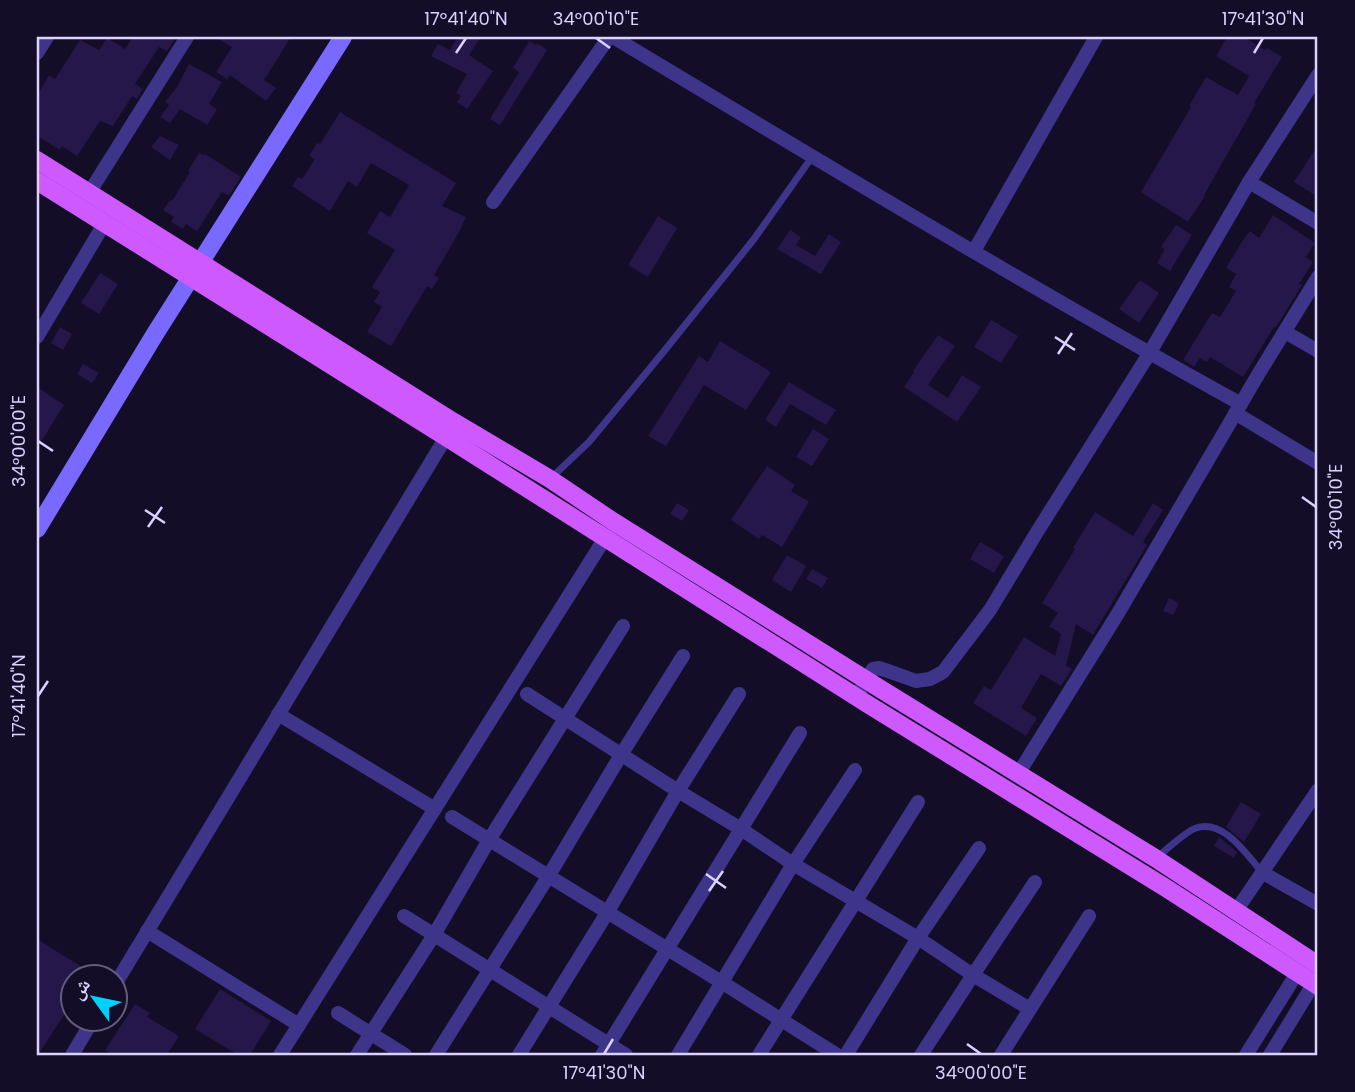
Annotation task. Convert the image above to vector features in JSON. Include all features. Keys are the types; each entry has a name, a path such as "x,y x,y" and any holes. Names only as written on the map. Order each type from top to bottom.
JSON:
{"main road":[{"path":"37,160 89,193 195,270 446,438 856,697 1166,888 1316,985"},
{"path":"37,181 104,224 195,270 550,479 866,680 1156,858 1318,965"}],"street":[{"path":"37,53 47,37"},
{"path":"89,193 187,37"},
{"path":"37,529 43,507 343,37"},
{"path":"493,202 611,37 1149,354 1318,463"},
{"path":"974,251 1096,37"},
{"path":"856,697 873,669 879,668 916,681 930,679 943,672 990,610 1149,354 1249,182 1318,75"},
{"path":"1249,182 1318,223"},
{"path":"37,337 104,224"},
{"path":"1018,774 1110,626 1318,277"},
{"path":"1285,332 1318,351"},
{"path":"129,962 446,438"},
{"path":"280,1055 605,538"},
{"path":"357,1055 623,626"},
{"path":"436,1055 683,656"},
{"path":"527,694 678,792 1030,1009"},
{"path":"519,1055 740,694"},
{"path":"278,714 435,809"},
{"path":"605,1050 800,733"},
{"path":"678,1055 793,864 855,770"},
{"path":"1236,911 1318,790"},
{"path":"759,1055 918,802"},
{"path":"452,817 837,1055"},
{"path":"846,1055 918,939 979,848"},
{"path":"1263,873 1318,904"},
{"path":"921,1055 1035,883"},
{"path":"404,916 548,1006 605,1050 626,1055"},
{"path":"1001,1055 1089,916"},
{"path":"147,931 299,1025"},
{"path":"1246,1055 1297,972"},
{"path":"1274,1054 1316,985"},
{"path":"338,1013 405,1055"},
{"path":"72,1055 86,1032"}],"lane":[{"path":"550,479 589,442 665,350 754,239 813,156"},
{"path":"1156,858 1194,828 1210,826 1230,836 1263,873"}],"building":[{"path":"133,37 175,39 167,51 159,47 135,84 143,89 137,99 132,96 113,126 100,121 77,156 62,146 60,150 37,136 37,96 49,75 55,79 80,40 99,50 107,38 125,49"},
{"path":"215,37 291,37 264,80 276,88 266,101 230,75 227,79 216,72 232,47"},
{"path":"458,37 481,37 469,55 493,71 467,109 457,102 461,96 456,93 467,74 431,56 438,44 450,50"},
{"path":"1227,37 1243,37 1282,57 1188,222 1141,192 1206,77 1238,95 1249,76 1216,56"},
{"path":"529,41 547,50 500,125 490,119 519,72 513,68"},
{"path":"189,64 222,82 209,104 217,109 207,125 180,109 170,123 160,117 169,105 165,102 177,87"},
{"path":"340,112 456,183 442,206 466,217 434,275 439,278 432,289 427,286 391,346 367,332 382,307 374,302 380,292 372,287 395,250 367,233 380,211 390,217 409,185 371,163 357,187 348,181 330,211 292,186 298,177 302,179 315,159 309,156"},
{"path":"160,136 179,145 170,160 151,147"},
{"path":"1318,145 1318,197 1294,182"},
{"path":"199,153 205,154 241,177 229,196 222,192 197,231 186,224 183,229 171,222 174,217 163,210 170,200 172,201"},
{"path":"1273,215 1315,243 1306,257 1313,262 1299,284 1302,285 1243,377 1210,357 1207,362 1200,358 1194,367 1183,360 1212,313 1220,317 1236,291 1229,287 1236,274 1226,268 1250,231 1259,238"},
{"path":"658,216 677,228 648,277 628,265"},
{"path":"1176,225 1192,235 1170,271 1157,263 1165,249 1161,247"},
{"path":"790,230 801,237 796,245 815,256 829,234 841,242 821,274 777,249"},
{"path":"100,273 118,284 99,314 81,303"},
{"path":"1140,280 1159,293 1139,323 1119,309"},
{"path":"991,320 1018,336 1001,363 974,347"},
{"path":"60,327 72,334 63,350 51,343"},
{"path":"938,335 955,346 928,385 948,398 962,375 981,387 957,422 904,387"},
{"path":"720,341 771,372 746,410 704,385 666,446 648,436 699,356 708,362"},
{"path":"83,364 99,373 92,383 77,374"},
{"path":"789,382 836,410 826,425 790,404 776,427 765,420"},
{"path":"37,387 64,405 37,448"},
{"path":"813,429 829,439 812,466 796,457"},
{"path":"767,466 795,485 791,491 809,502 782,547 762,535 759,539 731,520"},
{"path":"677,503 689,510 682,521 670,514"},
{"path":"1153,503 1163,510 1143,542 1147,545 1093,635 1076,624 1066,666 1072,669 1061,686 1041,674 1021,708 1037,718 1026,736 973,703 984,686 991,690 1024,637 1055,656 1061,634 1049,626 1058,613 1042,603 1095,512 1133,536"},
{"path":"980,542 1004,556 994,573 970,559"},
{"path":"787,555 806,566 791,592 772,580"},
{"path":"812,569 828,578 822,588 806,579"},
{"path":"1169,598 1179,603 1173,615 1163,611"},
{"path":"1241,802 1261,814 1244,842 1226,827"},
{"path":"1219,837 1237,852 1234,858 1214,846"},
{"path":"37,939 74,962 60,962 60,1021 38,1055"},
{"path":"220,989 271,1021 250,1055 238,1055 195,1029"},
{"path":"135,1004 150,1013 147,1017 179,1036 167,1055 113,1055 105,1050 117,1032 130,1032 130,1012"}]}
